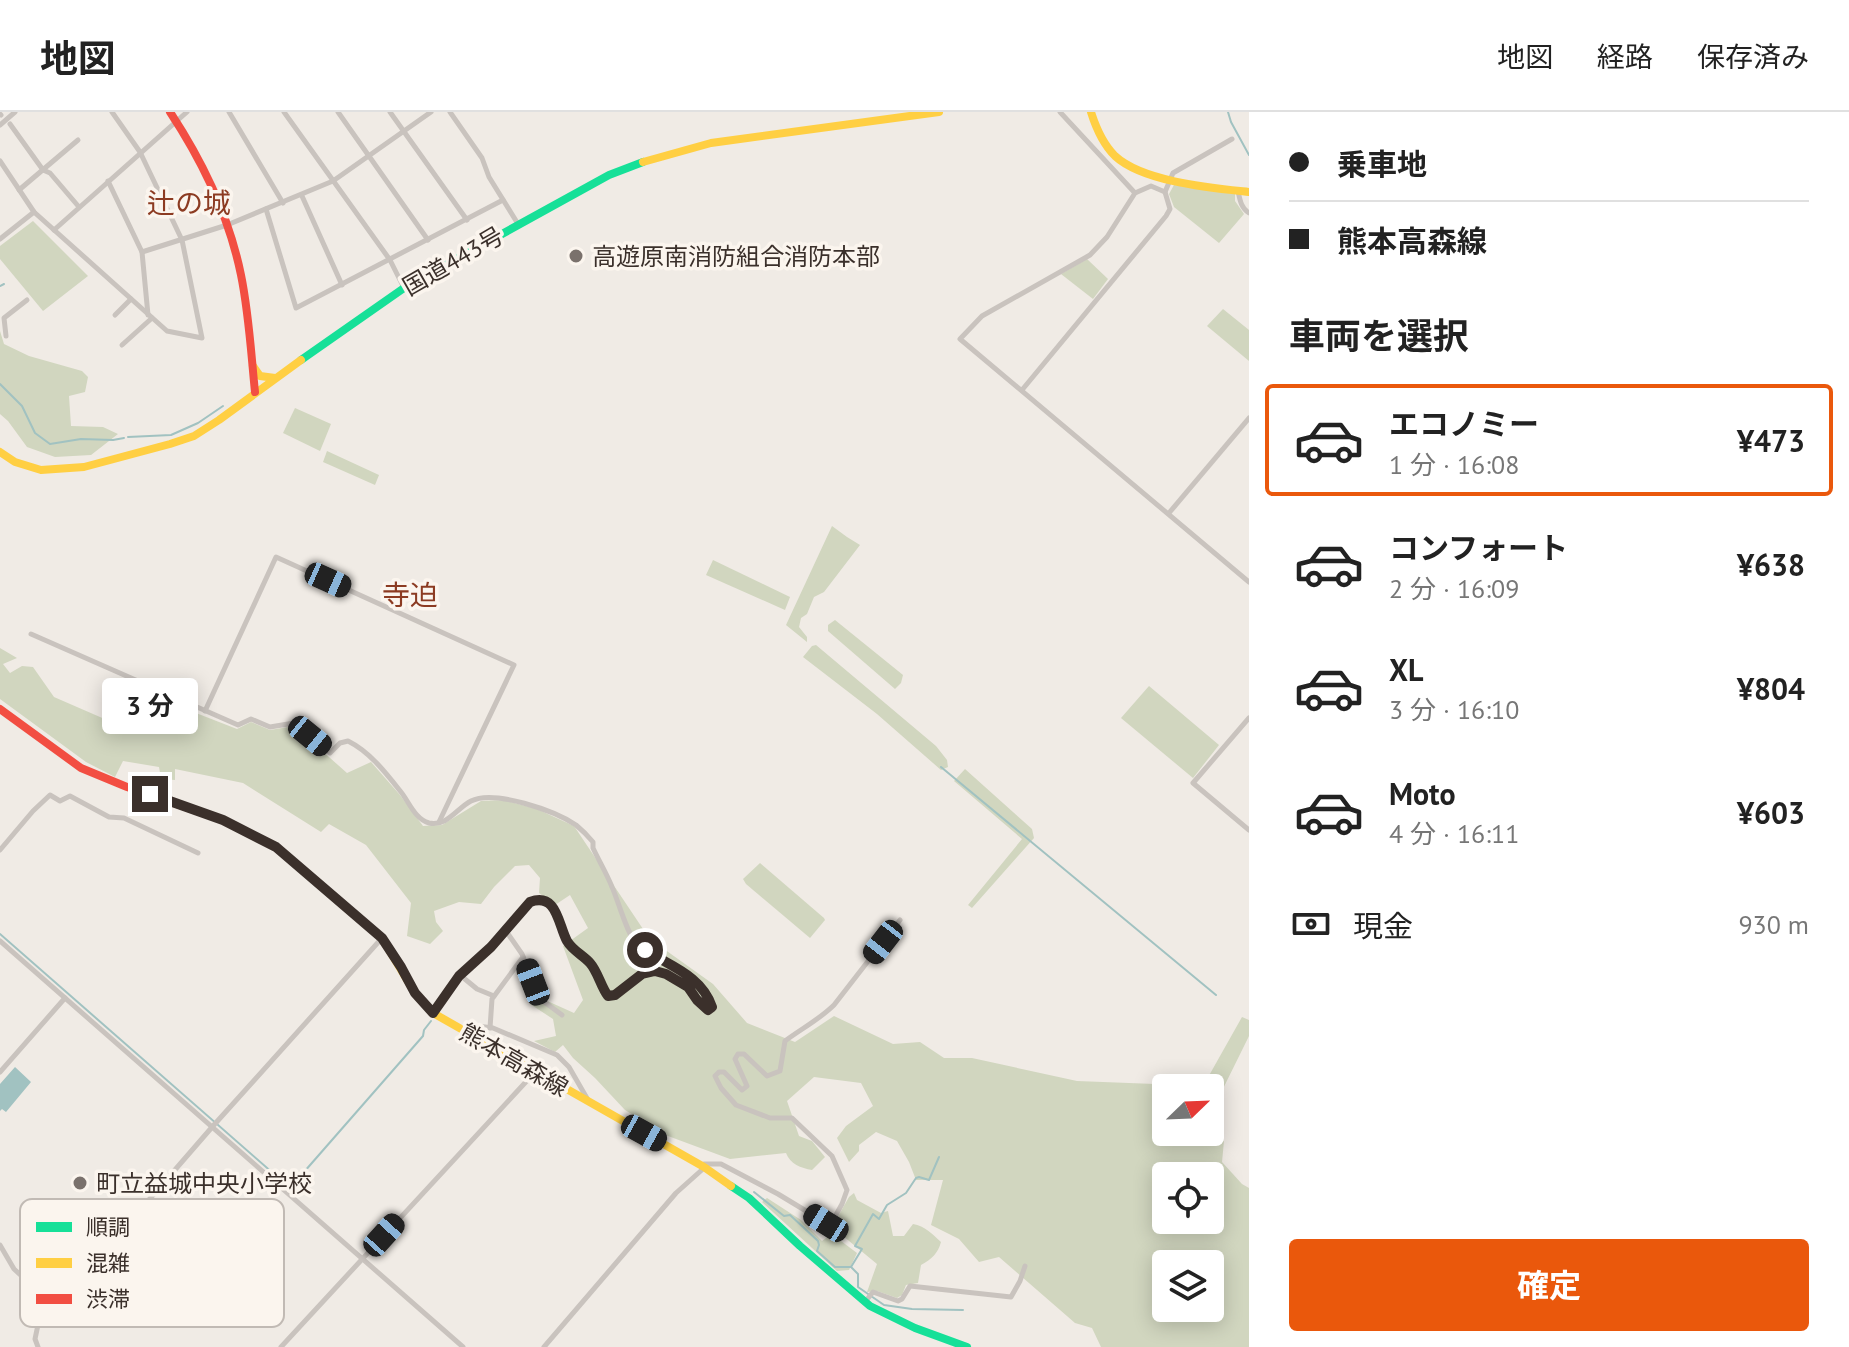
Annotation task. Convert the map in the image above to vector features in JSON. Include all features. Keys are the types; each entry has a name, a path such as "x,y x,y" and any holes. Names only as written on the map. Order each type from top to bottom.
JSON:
{"main road":[{"name":"国道443号","path":"0,452 15,462 41,470 84,467 194,436 404,288 609,175 645,161 711,143 939,112"},
{"path":"1091,112 1101,138 1117,158 1132,168 1169,179 1249,192"},
{"path":"173,116 199,159 227,225 247,313 255,392"},
{"path":"252,365 260,376 275,378"},
{"name":"熊本高森線","path":"0,709 81,768 223,820 276,847 382,938 415,993 433,1013 702,1165 749,1198 865,1302 915,1328 967,1347"}],"street":[{"path":"0,125 15,112"},
{"path":"0,161 34,212 167,331 202,338 182,240 140,152 112,112"},
{"path":"54,230 140,152 173,116 187,112"},
{"path":"229,112 283,203"},
{"path":"284,112 390,260 404,288"},
{"path":"338,112 428,240"},
{"path":"390,112 467,220"},
{"path":"142,252 227,225 333,181 431,112"},
{"path":"450,112 482,158 489,177 518,224"},
{"path":"1060,112 1135,193"},
{"path":"10,124 43,170 50,173 79,207"},
{"path":"1022,390 1166,216 1170,209 1165,192 1173,173 1232,139"},
{"path":"19,190 78,140"},
{"path":"108,181 142,252 150,316"},
{"path":"1165,192 1151,186 1135,193 1107,237 1090,255 982,316 960,339 1249,582"},
{"path":"1238,191 1240,203 1249,213"},
{"path":"302,196 342,285"},
{"path":"266,209 296,308 503,200"},
{"path":"0,239 34,212"},
{"path":"115,315 131,299"},
{"path":"6,336 4,318 27,300"},
{"path":"122,345 150,316"},
{"path":"1169,513 1249,418"},
{"path":"205,711 276,557 514,665 438,823"},
{"path":"31,634 238,725 251,719 270,727 294,723 330,753 340,743 348,741 376,762 416,816 428,823 450,818 479,798 503,798 536,807 575,824 593,842 634,943 701,986 712,1007 708,1010 688,987 655,971 642,974 615,995 608,996 590,962 581,958 568,943 557,913 544,899 539,898 530,902 506,931 460,975 433,1013"},
{"path":"1249,718 1193,783 1249,830"},
{"path":"0,850 50,795 60,801 70,796 109,817 124,818 198,853"},
{"path":"544,1347 702,1165 721,1164 826,1223 832,1222 847,1190 832,1156 792,1118 770,1118 736,1105 715,1076 724,1072 742,1090 747,1086 735,1059 738,1054 744,1054 767,1076 780,1071 785,1041 834,1005 900,920"},
{"path":"506,931 523,957 539,998 562,1015"},
{"path":"150,1199 382,938"},
{"path":"0,941 463,1347"},
{"path":"490,1028 494,996 523,957"},
{"path":"460,975 477,989 494,996"},
{"path":"0,1072 65,998"},
{"path":"464,1031 477,1026 490,1028 557,1055 569,1067 589,1103"},
{"path":"281,1347 535,1072"},
{"path":"0,1245 20,1275"},
{"path":"865,1302 873,1292 898,1301 910,1286 1011,1297 1025,1266"},
{"path":"38,1327 35,1339 38,1347"}],"green space":[{"path":"1174,185 1235,194 1235,201 1244,214 1219,243 1174,207 1169,194"},
{"path":"33,221 88,276 43,311 0,259 0,246"},
{"path":"1087,259 1108,279 1093,299 1061,274"},
{"path":"1223,309 1249,330 1249,361 1207,326"},
{"path":"0,331 4,344 29,356 82,371 88,377 85,392 69,396 71,426 103,427 118,434 91,455 55,457 27,447 0,414"},
{"path":"295,408 331,424 320,451 283,433"},
{"path":"327,451 379,475 375,485 323,462"},
{"path":"832,526 860,545 824,592 814,597 807,614 801,618 799,627 807,642 786,625"},
{"path":"713,560 790,597 785,610 706,575"},
{"path":"835,620 903,675 895,689 828,631 828,625"},
{"path":"816,645 936,746 947,760 948,767 941,770 877,714 803,657"},
{"path":"0,648 17,658 3,664 10,673 22,666 33,667 54,697 123,727 145,723 185,724 196,713 237,729 251,722 270,730 294,726 347,773 371,762 423,826 442,825 481,801 503,800 537,809 574,826 643,929 657,944 713,984 747,1023 795,1042 834,1016 893,1044 920,1042 944,1058 972,1058 1077,1081 1152,1084 1152,1146 1224,1146 1222,1162 1152,1162 1152,1234 1224,1234 1224,1164 1249,1188 1249,1347 1101,1347 1092,1328 1075,1323 999,1257 979,1262 959,1239 931,1225 943,1180 916,1180 897,1141 876,1132 859,1145 859,1151 849,1162 837,1138 846,1126 873,1106 861,1083 814,1077 787,1101 799,1136 812,1141 825,1157 812,1170 796,1165 786,1153 730,1159 668,1136 625,1110 563,1045 555,1052 534,1041 556,1036 553,1019 530,1004 534,995 574,1013 583,1000 563,946 588,928 570,895 555,905 539,893 540,878 529,865 515,866 481,904 459,902 434,911 436,922 443,931 430,944 407,936 411,903 366,845 329,824 321,832 243,783 175,769 175,780 161,779 159,767 123,761 115,777 86,762 0,699"},
{"path":"1149,686 1219,745 1193,778 1121,718"},
{"path":"965,769 1032,829 1034,838 972,908 968,905 1022,839 954,781"},
{"path":"760,863 824,918 810,938 746,884 743,879"},
{"path":"1242,1017 1249,1020 1249,1036 1224,1087 1224,1074 1210,1074"},
{"path":"854,1193 857,1200 881,1213 888,1211 893,1236 904,1236 913,1224 925,1228 941,1242 934,1255 921,1265 918,1283 906,1285 902,1295 897,1298 877,1291 867,1292 877,1264 832,1227"},
{"path":"767,1198 801,1220 822,1241 830,1235 857,1253 849,1270 837,1271 762,1202"}],"water":[{"path":"15,1067 31,1082 6,1112 0,1111 0,1084"}],"waterway":[{"path":"1228,112 1249,155"},
{"path":"0,286 4,284"},
{"path":"0,384 22,406 35,433 50,444 81,439 124,438"},
{"path":"128,437 171,435 198,423 223,406"},
{"path":"941,767 1216,995"},
{"path":"0,934 290,1188 423,1036 431,1021"},
{"path":"851,1267 862,1249 855,1246 873,1214 879,1219 887,1205 906,1193 916,1178 929,1180 939,1157"},
{"path":"754,1192 784,1216 790,1215 818,1241 817,1251 835,1267 851,1267 858,1274 858,1287 884,1305 963,1310"}],"traffic: fast":[{"path":"301,360 404,288 609,175 643,162"},
{"path":"731,1186 749,1198 870,1306 915,1328 967,1347"}],"traffic: slow":[{"path":"643,162 711,143 939,112"},
{"path":"1091,112 1107,146 1127,165 1160,178 1249,192"},
{"path":"0,452 15,462 41,470 84,467 170,444 194,436 219,420 301,360"},
{"path":"253,366 260,376 275,378"},
{"path":"266,842 276,847 382,938 415,993 433,1013 704,1167 731,1186"}],"traffic: jam":[{"path":"170,112 204,170 236,253 248,319 255,392"},
{"path":"0,709 81,768 223,820 266,842"}],"place":[{"name":"高遊原南消防組合消防本部","path":"576,256"},
{"name":"町立益城中央小学校","path":"80,1183"}],"district":[{"name":"辻の城","path":"189,202"},
{"name":"寺迫","path":"410,594"}],"route":[{"path":"150,794 223,820 276,847 382,938 415,993 433,1013 459,976 491,947 525,906 539,898 544,899 557,913 568,943 581,958 590,962 608,996 615,995 642,974 655,971 688,987 708,1010 712,1007 701,986 645,950"}]}
